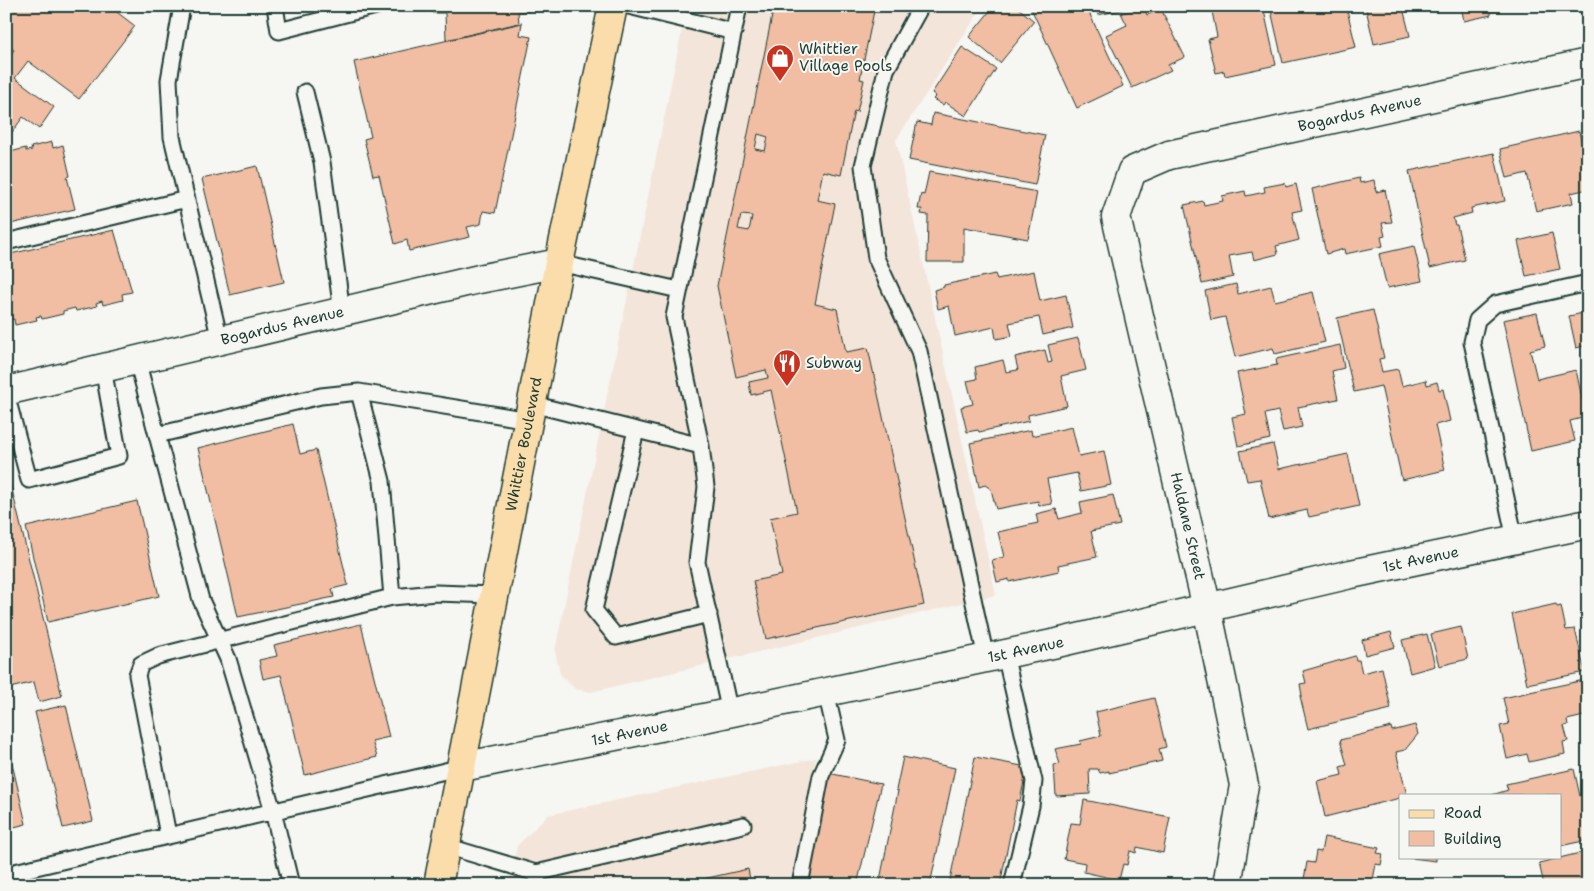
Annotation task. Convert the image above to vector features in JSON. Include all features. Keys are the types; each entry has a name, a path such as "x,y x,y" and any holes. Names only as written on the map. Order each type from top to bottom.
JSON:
{"main road":[{"name":"Whittier Boulevard","path":"438,885 559,263 613,6"}],"street":[{"name":"Bogardus Avenue","path":"1132,171 1169,155 1588,63"},
{"name":"Haldane Street","path":"1132,171 1116,217 1208,608 1244,785 1227,885"},
{"name":"Bogardus Avenue","path":"6,392 480,279 559,263"},
{"name":"1st Avenue","path":"462,767 730,713 996,656 1351,574 1588,524"}],"lane":[{"path":"182,6 169,80 172,138 220,340"},
{"path":"275,6 279,31 376,6"},
{"path":"628,6 734,32"},
{"path":"730,713 697,562 706,488 700,446 674,317 739,6"},
{"path":"921,6 886,70 863,166 876,258 919,351 996,656 1034,781 1031,806 1012,885"},
{"path":"305,92 322,162 342,312"},
{"path":"6,242 187,199"},
{"path":"559,263 679,290"},
{"path":"1515,539 1472,342 1477,320 1495,304 1588,283"},
{"path":"137,360 201,600 228,659 272,811 291,885"},
{"path":"6,392 29,480 119,456 103,368"},
{"path":"157,435 321,396 359,392 531,412 636,430 700,446"},
{"path":"359,392 382,481 392,597"},
{"path":"636,430 594,610 616,637 709,614"},
{"path":"168,835 137,675 140,664 158,656 220,642 392,597 436,593 495,595"},
{"path":"800,885 821,776 837,740 826,692"},
{"path":"6,874 462,767"},
{"path":"446,846 537,879 743,825"}],"shaded area":[{"path":"687,6 983,6 896,140 996,595 591,692 575,689 560,674 555,651"},
{"path":"816,758 793,885 509,885 517,846 548,815"}],"building":[{"path":"6,6 109,6 135,26 79,99 28,61 15,78 54,107 39,129 23,117 10,135 6,132 6,60 14,50 6,44"},
{"path":"432,6 531,6 530,11 518,12 519,23 446,40 445,13 432,13"},
{"path":"774,6 875,6 860,79 864,80 857,112 854,111 841,175 823,171 817,200 835,204 815,304 837,309 846,352 868,348 924,605 766,639 753,581 782,575 770,518 797,512 771,390 751,395 749,382 768,378 766,370 736,377 717,286","holes":["758,134 768,137 765,151 755,149","741,215 752,216 749,231 738,229"]},
{"path":"994,6 1016,6 1034,21 1000,63 969,37"},
{"path":"1030,6 1086,6 1123,86 1077,108"},
{"path":"1096,6 1139,6 1098,15"},
{"path":"1211,6 1263,6 1276,65 1225,76 1224,71 1216,73 1208,39 1217,37"},
{"path":"1270,6 1346,6 1356,47 1283,63"},
{"path":"1381,6 1409,6 1403,8 1410,36 1374,44 1366,9"},
{"path":"1461,6 1496,6 1497,11 1491,12 1491,15 1464,21"},
{"path":"1144,8 1147,15 1161,9 1185,57 1168,65 1171,70 1132,88 1106,35 1127,25 1121,13"},
{"path":"522,23 520,35 531,37 495,213 483,211 481,224 467,227 470,237 409,251 407,240 395,244 379,175 373,176 364,139 371,137 354,62"},
{"path":"962,47 996,69 966,116 945,102 943,105 933,99 936,96 932,93"},
{"path":"933,113 1045,135 1035,185 909,160 917,122 931,125"},
{"path":"1579,131 1588,173 1588,189 1571,193 1573,203 1536,211 1527,173 1507,178 1500,149"},
{"path":"52,142 53,148 63,145 70,176 67,177 75,209 6,225 6,153 26,148 26,151 32,150 31,147"},
{"path":"1494,153 1505,201 1471,208 1472,213 1453,218 1455,225 1457,225 1465,260 1430,268 1409,171"},
{"path":"257,166 284,282 230,295 202,179"},
{"path":"929,172 1037,192 1028,239 964,227 964,262 927,262 928,215 921,214 922,209 918,209 921,194 924,195"},
{"path":"1359,178 1360,183 1374,180 1376,192 1385,190 1392,222 1382,223 1385,236 1381,237 1383,246 1345,254 1344,249 1326,254 1312,189"},
{"path":"1285,183 1286,187 1296,184 1302,210 1292,212 1299,240 1276,246 1278,254 1254,260 1252,252 1229,256 1233,277 1202,284 1184,205 1203,201 1204,205 1223,201 1222,196 1245,191 1246,196 1265,192 1264,187"},
{"path":"114,230 132,292 122,294 123,300 103,305 102,301 96,303 97,306 76,311 75,308 63,311 63,314 42,319 41,316 36,317 37,320 15,325 14,319 6,321 6,255"},
{"path":"1552,233 1560,269 1526,276 1518,241"},
{"path":"1414,246 1422,281 1387,288 1379,254"},
{"path":"1034,271 1040,301 1066,295 1073,328 1043,335 1039,317 1009,323 1012,336 996,339 994,327 955,336 949,306 938,309 934,290 944,287 944,285 995,274 997,279"},
{"path":"1236,284 1238,294 1271,286 1275,301 1313,292 1325,342 1275,354 1273,348 1235,357 1225,317 1211,320 1205,291"},
{"path":"1373,310 1384,358 1379,359 1382,372 1398,369 1402,386 1426,380 1427,385 1437,382 1439,390 1443,389 1450,421 1435,425 1445,470 1402,480 1381,386 1354,392 1337,318"},
{"path":"1588,312 1588,345 1576,348 1569,316"},
{"path":"1537,313 1545,346 1530,350 1537,379 1576,370 1586,417 1570,421 1575,441 1531,451 1503,320"},
{"path":"1078,338 1086,370 1061,376 1067,406 1028,415 1029,421 979,432 978,430 967,432 961,407 973,404 967,381 977,379 975,367 1003,360 1006,372 1018,370 1015,357 1045,350 1048,363 1052,362 1048,345"},
{"path":"1340,345 1344,368 1332,371 1338,399 1298,407 1302,427 1283,431 1278,411 1265,414 1270,439 1238,446 1232,417 1246,414 1237,373 1277,365 1276,359"},
{"path":"293,424 300,454 316,450 348,585 332,589 334,597 238,617 198,448"},
{"path":"1072,427 1079,456 1104,451 1111,485 1081,491 1077,473 1047,479 1052,504 1039,506 1038,501 996,509 991,489 985,485 979,487 970,443 1031,430 1032,436"},
{"path":"1273,444 1279,469 1348,454 1359,506 1309,517 1307,510 1269,519 1260,479 1247,481 1240,451"},
{"path":"6,465 62,696 39,702 34,682 6,689"},
{"path":"1113,495 1120,525 1091,531 1097,557 1058,565 1059,571 1009,582 1009,579 997,582 992,560 1004,557 998,532 1038,523 1036,514 1056,509 1059,519 1082,513 1080,502"},
{"path":"137,501 159,596 48,622 26,527"},
{"path":"1556,604 1557,607 1561,606 1566,630 1575,629 1585,672 1527,684 1512,614"},
{"path":"361,624 389,737 372,741 377,757 305,775 281,675 263,679 259,660 277,656 274,645"},
{"path":"1461,627 1468,659 1439,666 1431,634"},
{"path":"1391,632 1395,647 1365,655 1362,640"},
{"path":"1427,634 1435,666 1410,673 1402,640"},
{"path":"1355,656 1356,660 1359,660 1362,673 1382,668 1391,709 1308,729 1300,696 1302,696 1300,684 1306,683 1303,671"},
{"path":"1584,680 1588,697 1588,715 1567,720 1568,725 1564,726 1568,741 1563,742 1565,754 1529,762 1527,754 1507,759 1500,726 1509,724 1503,698"},
{"path":"1154,698 1166,747 1159,749 1162,761 1109,773 1109,771 1100,773 1098,769 1089,769 1090,794 1056,796 1054,765 1060,764 1055,749 1081,744 1080,741 1101,736 1096,712"},
{"path":"66,705 93,821 63,828 35,712"},
{"path":"1415,725 1418,734 1405,750 1396,752 1407,794 1399,794 1399,798 1325,817 1317,781 1342,775 1340,767 1347,765 1340,740 1391,727 1392,731"},
{"path":"6,737 26,824 6,829"},
{"path":"903,757 955,768 930,885 879,885"},
{"path":"975,757 1027,767 1020,801 1017,800 1000,885 949,885"},
{"path":"1574,769 1580,796 1586,795 1588,801 1588,840 1562,846 1562,794 1495,794 1508,790 1506,784"},
{"path":"828,773 881,784 857,885 805,885"},
{"path":"1084,800 1170,817 1163,853 1137,847 1136,853 1130,851 1127,865 1123,864 1119,880 1084,872 1085,863 1064,859 1071,823 1080,824"},
{"path":"1324,837 1379,848 1377,853 1383,854 1381,865 1376,864 1372,885 1303,885 1307,862 1314,863 1316,851 1321,852"},
{"path":"1588,851 1588,885 1544,885 1539,863"},
{"path":"1411,858 1436,858 1436,861"},
{"path":"748,869 751,885 676,885"}],"place":[{"name":"Whittier Village Pools","path":"780,82"},
{"name":"Subway","path":"787,387"}]}
